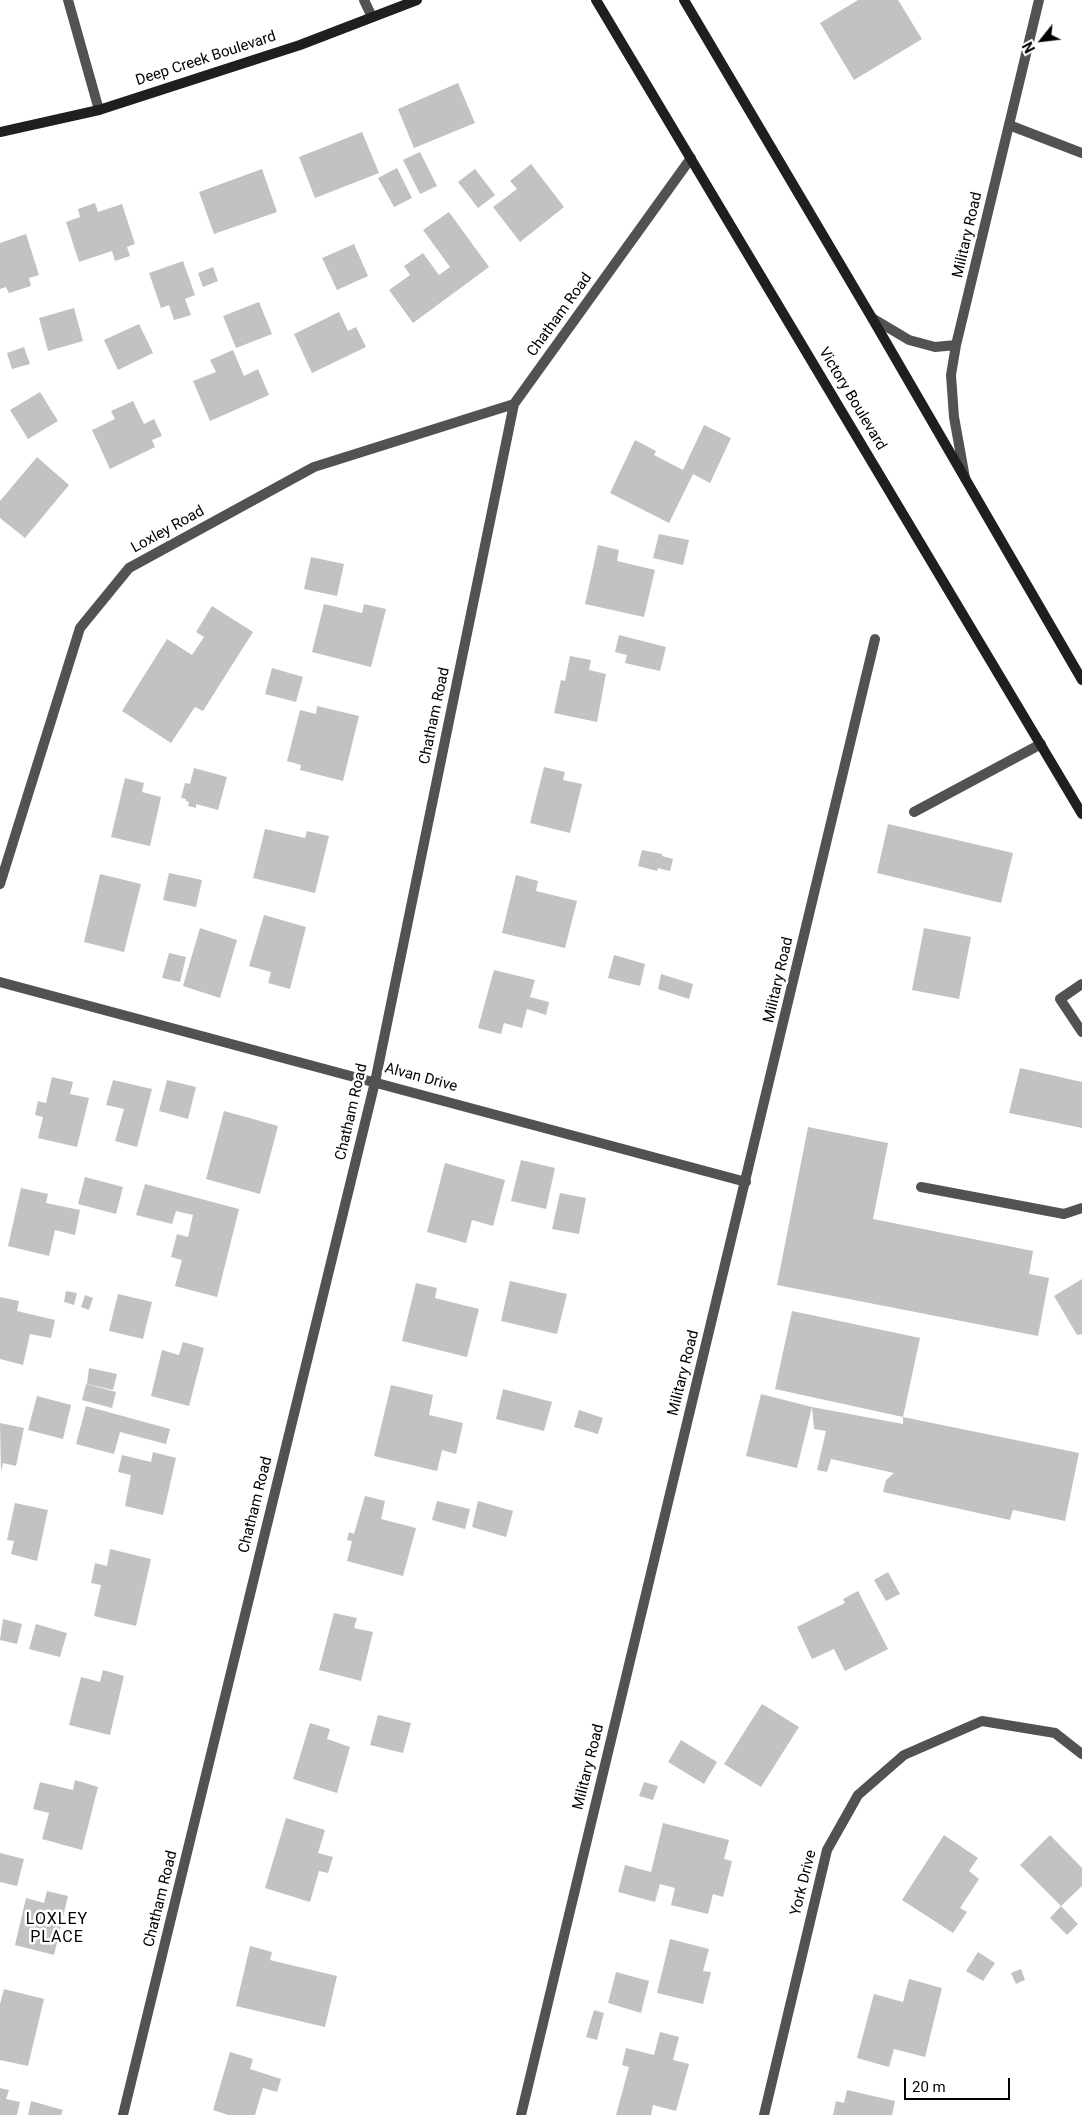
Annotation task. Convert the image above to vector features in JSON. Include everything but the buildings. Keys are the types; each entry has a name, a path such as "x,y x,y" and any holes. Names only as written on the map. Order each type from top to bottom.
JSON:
{"main road":[{"name":"Deep Creek Boulevard","path":"0,132 99,110 300,44 417,0"},
{"name":"Victory Boulevard","path":"596,0 1082,814"},
{"path":"684,0 872,318 1082,680"}],"street":[{"path":"68,0 99,110"},
{"path":"364,0 372,17"},
{"name":"Military Road","path":"966,479 954,417 952,375 956,345 1039,0"},
{"path":"1009,125 1082,153"},
{"name":"Chatham Road","path":"124,2115 375,1082 514,404 691,158"},
{"path":"872,318 909,340 935,347 956,345"},
{"name":"Loxley Road","path":"0,884 80,628 129,568 314,467 514,404"},
{"name":"Military Road","path":"521,2115 875,639"},
{"path":"914,812 1041,744"},
{"name":"Alvan Drive","path":"0,982 746,1182"},
{"path":"1082,984 1060,999 1082,1032"},
{"path":"921,1186 1064,1214 1082,1208"},
{"name":"York Drive","path":"764,2115 827,1850 858,1795 904,1755 982,1721 1055,1734 1082,1754"}],"district":[{"name":"LOXLEY PLACE","path":"57,1929"}]}
